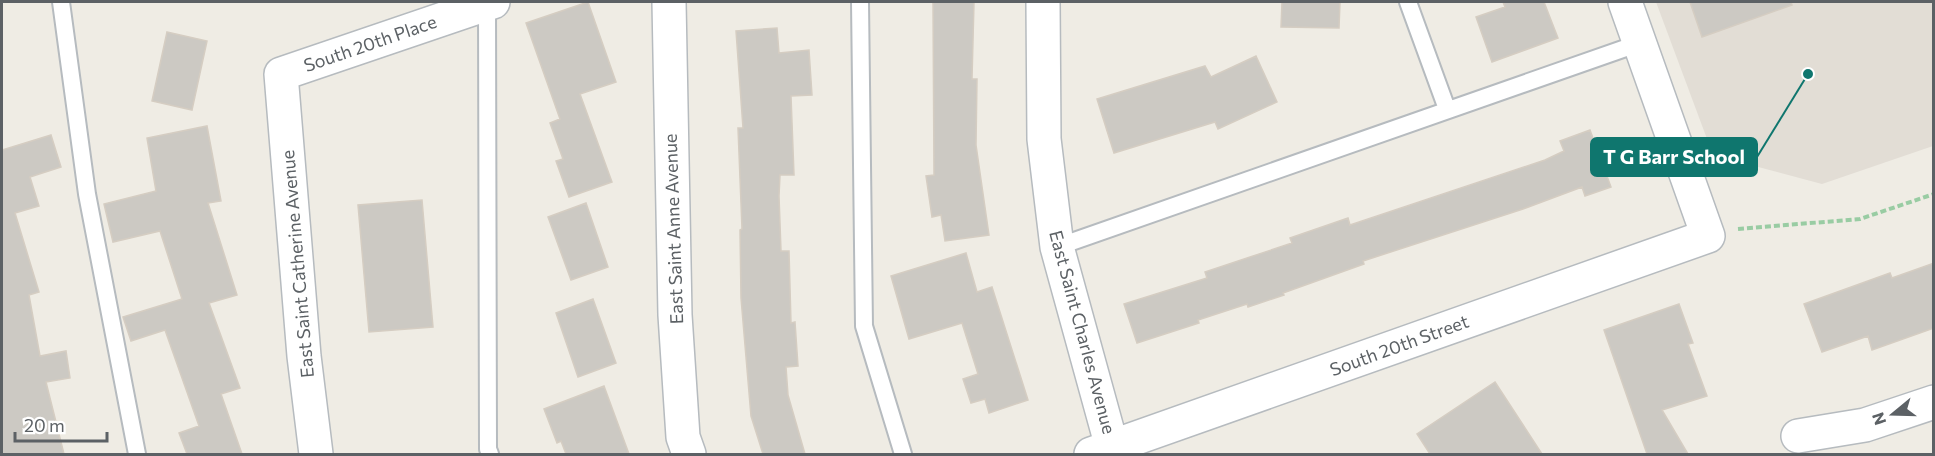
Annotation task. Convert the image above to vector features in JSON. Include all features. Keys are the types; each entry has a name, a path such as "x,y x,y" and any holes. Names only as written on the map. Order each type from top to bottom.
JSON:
{"street":[{"name":"East Saint Anne Avenue","path":"669,2 675,315 683,436 689,454"},
{"name":"East Saint Charles Avenue","path":"1043,2 1044,139 1057,247 1102,451"},
{"path":"1625,2 1708,236"},
{"name":"South 20th Place","path":"281,74 490,3"},
{"name":"East Saint Catherine Avenue","path":"281,74 304,356 316,454"},
{"name":"South 20th Street","path":"1102,451 1708,236"},
{"path":"1798,436 1865,425 1934,402"}],"lane":[{"path":"61,2 87,194 137,454"},
{"path":"860,2 864,326 903,454"},
{"path":"1408,2 1447,110"},
{"path":"490,3 488,449 490,454"},
{"path":"1057,247 1640,43"}],"path":[{"path":"1708,236 1744,228 1860,219 1934,194"}],"shaded area":[{"path":"1656,2 1933,2 1933,146 1822,184 1713,155"}],"building":[{"path":"588,2 616,82 580,94 612,182 569,197 556,161 563,159 550,123 560,119 526,23"},
{"path":"933,2 974,2 972,79 977,79 976,145 989,235 945,241 941,215 932,217 926,176 934,175"},
{"path":"1282,2 1340,2 1339,28 1281,27"},
{"path":"1503,2 1544,2 1558,38 1492,62 1476,17 1505,7"},
{"path":"1690,2 1791,2 1792,5 1702,37"},
{"path":"777,28 779,53 809,50 812,95 791,96 794,175 780,175 779,196 781,251 789,251 791,323 795,322 798,366 786,367 788,395 805,454 763,454 751,416 741,298 740,230 742,229 738,128 743,128 736,31"},
{"path":"167,32 207,41 192,110 152,101"},
{"path":"1256,56 1277,102 1218,129 1215,122 1114,153 1097,99 1205,66 1211,77"},
{"path":"207,126 221,201 208,203 237,295 209,303 240,388 221,394 242,454 187,454 179,433 199,426 165,330 131,341 123,317 182,299 160,231 113,242 104,204 156,191 147,138"},
{"path":"1590,130 1611,187 1585,196 1582,187 1523,209 1363,261 1364,264 1283,293 1284,295 1198,320 1199,323 1137,343 1124,304 1207,278 1205,272 1292,243 1290,238 1348,218 1350,225 1545,160 1564,151 1560,141"},
{"path":"51,135 61,167 30,177 39,206 15,213 39,292 29,295 40,356 66,351 70,378 46,382 64,454 2,454 2,150"},
{"path":"422,200 433,327 369,332 358,205"},
{"path":"586,203 608,267 571,280 548,217"},
{"path":"966,253 977,292 992,287 1028,400 989,413 985,399 971,403 963,379 978,374 962,323 909,339 891,276"},
{"path":"1934,263 1934,328 1872,350 1868,336 1822,352 1804,304 1890,273 1892,278"},
{"path":"593,299 616,363 578,377 556,313"},
{"path":"1679,304 1693,343 1688,344 1707,396 1662,410 1688,454 1647,454 1604,330"},
{"path":"1495,382 1542,454 1430,454 1417,434"},
{"path":"604,386 629,454 566,454 561,441 557,443 544,409"}],"place":[{"name":"T G Barr School","path":"1808,74"}]}
